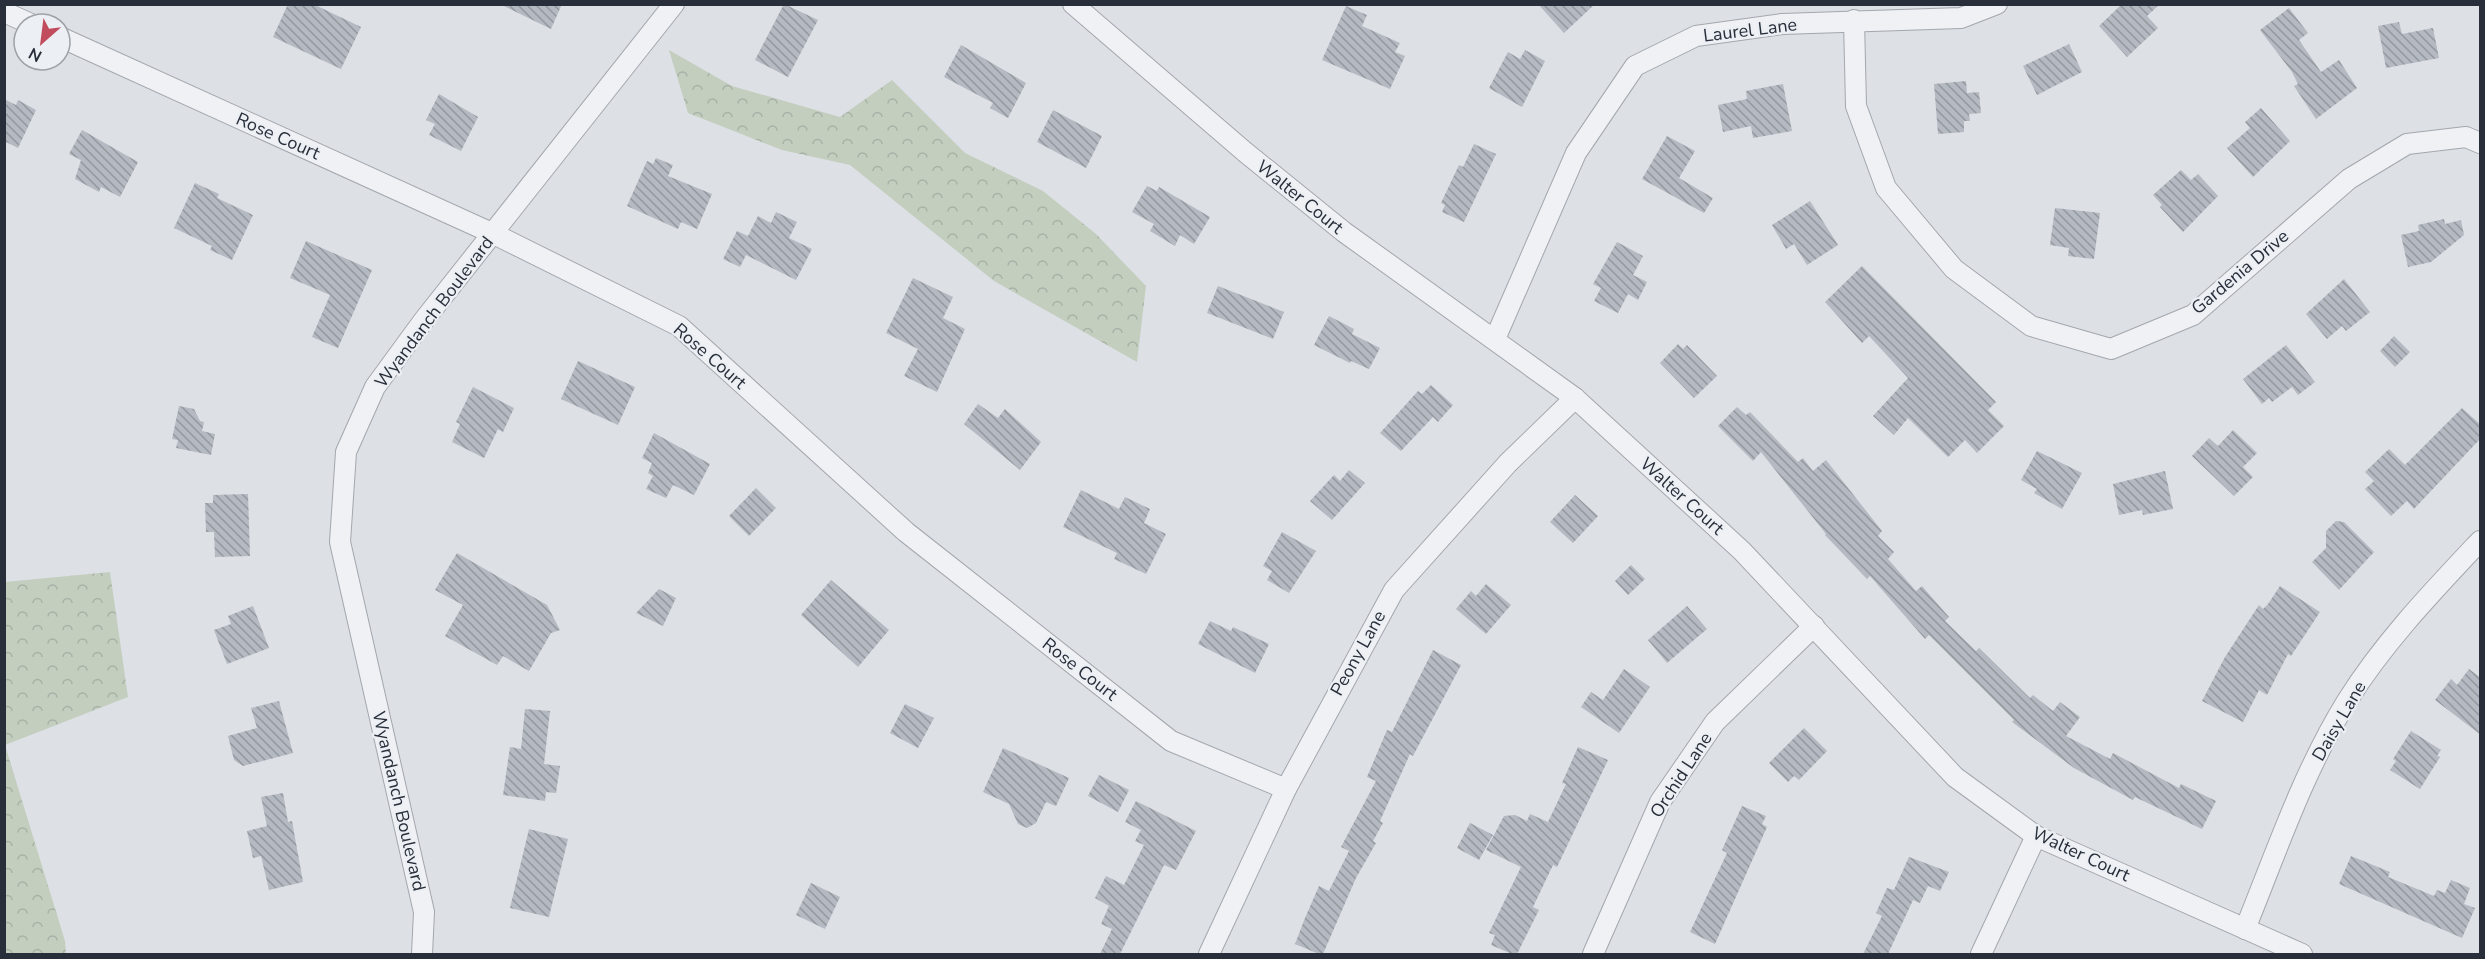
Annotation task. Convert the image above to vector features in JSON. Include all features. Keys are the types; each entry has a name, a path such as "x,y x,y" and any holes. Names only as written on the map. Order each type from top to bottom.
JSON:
{"street":[{"name":"Wyandanch Boulevard","path":"422,954 424,912 340,542 346,452 375,387 674,4"},
{"name":"Walter Court","path":"1073,4 1236,145 1344,232 1575,398 1742,551 1955,777 2036,836 2302,954"},
{"name":"Laurel Lane","path":"1495,339 1576,153 1635,66 1696,36 1782,24 1960,18 1997,4"},
{"name":"Gardenia Drive","path":"1854,20 1856,106 1886,188 1954,269 2031,326 2111,349 2193,315 2349,179 2407,144 2466,137 2481,143"},
{"name":"Rose Court","path":"72,42 494,234 679,326 906,531 1171,741 1286,789"},
{"name":"Peony Lane","path":"1209,954 1286,789 1394,590 1508,463 1575,398"},
{"name":"Daisy Lane","path":"2245,929 2308,774 2347,701 2414,611 2481,541"},
{"name":"Orchid Lane","path":"1593,954 1660,802 1715,722 1814,626"},
{"path":"1981,954 2036,836"}],"green space":[{"path":"669,50 732,86 840,117 892,80 965,153 1043,191 1096,234 1146,286 1137,362 994,281 850,165 782,150 688,113"},
{"path":"110,572 128,697 5,745 5,582"},
{"path":"5,745 65,941 66,954 5,954"}],"building":[{"path":"288,4 313,4 361,27 341,69 273,37"},
{"path":"500,4 562,4 551,29"},
{"path":"784,4 818,20 788,77 755,60"},
{"path":"1538,4 1595,4 1564,33"},
{"path":"2122,4 2160,4 2147,16 2158,28 2127,57 2099,26"},
{"path":"1346,6 1367,15 1362,26 1400,43 1395,52 1405,56 1390,89 1322,60"},
{"path":"2289,8 2308,33 2299,40 2321,72 2339,60 2357,88 2316,119 2294,86 2298,84 2292,72 2260,30"},
{"path":"2399,22 2402,34 2433,28 2439,58 2386,68 2378,26"},
{"path":"2069,44 2082,72 2037,95 2023,66"},
{"path":"961,45 1026,83 1008,118 990,108 993,103 944,77"},
{"path":"1525,50 1545,61 1522,107 1489,88 1508,52 1520,59"},
{"path":"1966,81 1967,93 1979,92 1981,113 1969,114 1970,121 1964,121 1964,132 1938,134 1934,84"},
{"path":"1783,84 1792,131 1753,138 1751,126 1723,132 1718,105 1747,99 1746,91"},
{"path":"439,94 478,117 461,151 429,135 435,124 426,120"},
{"path":"4,99 16,105 18,100 36,110 18,148 4,141"},
{"path":"2261,108 2290,141 2253,177 2227,148 2250,128 2245,122"},
{"path":"1053,110 1102,136 1086,168 1037,142"},
{"path":"82,130 138,162 120,197 101,187 99,192 75,179 81,160 69,154"},
{"path":"1667,136 1695,151 1679,178 1713,198 1704,213 1642,179"},
{"path":"1474,144 1496,154 1464,222 1442,212 1445,205 1441,203 1459,165 1463,167"},
{"path":"656,158 673,165 668,176 712,194 697,229 681,222 678,229 627,206 647,161 653,164"},
{"path":"2181,170 2191,180 2198,174 2218,196 2183,232 2160,207 2162,205 2153,195"},
{"path":"195,183 219,194 217,198 253,215 232,260 210,250 212,246 174,228"},
{"path":"1147,186 1157,191 1159,187 1210,217 1194,244 1180,235 1175,246 1150,231 1154,224 1132,212"},
{"path":"1810,201 1838,245 1807,265 1794,244 1786,249 1772,225"},
{"path":"2055,208 2100,213 2094,259 2068,256 2069,248 2050,245"},
{"path":"776,212 797,222 789,238 812,249 796,280 746,255 740,267 723,259 737,231 748,236 758,216 771,223"},
{"path":"2444,219 2445,224 2461,220 2464,235 2431,262 2408,267 2401,235 2419,231 2418,225"},
{"path":"306,241 372,270 338,348 312,337 330,295 290,278"},
{"path":"1617,242 1643,256 1633,275 1647,282 1638,300 1628,294 1618,313 1594,301 1601,288 1593,284"},
{"path":"1862,266 1996,402 1988,410 2004,426 1977,453 1965,440 1948,457 1908,418 1894,435 1873,416 1908,378 1869,336 1862,343 1825,302"},
{"path":"913,278 953,297 943,318 965,329 937,392 904,376 918,349 886,333"},
{"path":"2344,279 2370,312 2346,331 2342,326 2327,339 2306,314"},
{"path":"1218,286 1284,312 1273,339 1207,313"},
{"path":"1329,316 1354,329 1352,334 1380,348 1369,369 1351,361 1350,363 1314,345"},
{"path":"2394,336 2410,352 2395,367 2380,351"},
{"path":"1678,344 1683,349 1687,345 1717,376 1694,398 1660,363"},
{"path":"2286,345 2315,382 2298,395 2292,387 2272,402 2269,398 2262,404 2243,379"},
{"path":"578,361 635,387 618,425 561,399"},
{"path":"1431,385 1453,405 1438,422 1433,417 1401,451 1380,433 1418,391 1422,394"},
{"path":"473,387 514,408 503,432 498,429 484,458 452,442 460,424 456,422"},
{"path":"978,404 998,418 1005,409 1041,442 1020,470 964,424"},
{"path":"179,406 194,409 200,421 204,422 202,431 215,434 211,455 176,448 178,440 172,439"},
{"path":"1737,407 1746,415 1750,412 1798,462 1803,458 1813,471 1826,460 1882,531 1878,536 1894,552 1888,559 1916,591 1922,586 1949,617 1945,621 1976,651 1979,648 2030,698 2033,695 2053,711 2060,702 2080,717 2066,736 2110,759 2113,753 2179,788 2181,784 2216,801 2202,829 2135,797 2133,800 2074,768 2012,722 2014,720 1929,635 1925,639 1870,576 1867,579 1825,535 1761,452 1753,461 1718,426"},
{"path":"2462,408 2481,425 2481,438 2414,509 2407,501 2391,516 2365,489 2374,481 2365,472 2389,449 2405,465"},
{"path":"2233,430 2257,453 2243,467 2253,477 2234,496 2192,456 2209,438 2218,446"},
{"path":"654,433 710,464 694,495 673,485 666,498 646,489 653,476 648,473 652,463 642,458"},
{"path":"2037,451 2082,473 2062,509 2034,493 2037,489 2021,480"},
{"path":"1349,470 1365,483 1332,520 1310,501 1334,475 1340,481"},
{"path":"2165,471 2173,509 2143,515 2142,510 2119,515 2113,484"},
{"path":"756,488 776,508 749,536 729,516"},
{"path":"1081,490 1119,509 1125,497 1150,509 1144,523 1166,534 1146,574 1114,559 1117,553 1063,527"},
{"path":"248,494 250,556 215,557 214,532 206,532 205,503 213,503 213,495"},
{"path":"1575,495 1598,516 1573,543 1550,522"},
{"path":"2336,521 2344,522 2374,552 2339,590 2312,562 2326,548 2326,531"},
{"path":"1282,532 1316,551 1289,593 1267,580 1272,571 1263,566"},
{"path":"457,553 547,605 560,630 551,633 529,671 503,656 497,665 445,636 463,605 435,590"},
{"path":"1631,565 1645,579 1628,595 1615,581"},
{"path":"831,580 889,630 858,667 801,615"},
{"path":"1486,584 1511,605 1486,634 1456,609 1471,591 1476,596"},
{"path":"2280,586 2320,612 2291,656 2288,654 2267,695 2259,690 2243,722 2202,701 2225,657 2259,605 2263,609"},
{"path":"659,589 676,598 663,626 636,613"},
{"path":"253,606 269,648 227,664 214,630 231,624 228,616"},
{"path":"1687,606 1707,629 1667,663 1648,640"},
{"path":"1210,621 1231,631 1233,627 1269,644 1255,673 1198,644"},
{"path":"1433,650 1461,665 1413,756 1410,754 1380,821 1383,823 1373,841 1376,843 1356,878 1323,954 1295,944 1319,886 1329,891 1349,851 1341,847 1376,781 1367,777 1387,730 1392,732"},
{"path":"1624,669 1650,687 1619,733 1581,707 1591,692 1603,700"},
{"path":"2469,669 2481,678 2481,735 2435,700 2451,679 2457,685"},
{"path":"279,701 293,753 243,766 234,760 228,736 257,728 251,708"},
{"path":"905,704 934,718 918,748 890,733"},
{"path":"525,709 550,711 544,764 560,766 556,793 546,792 545,801 503,795 510,747 521,749"},
{"path":"1804,728 1827,751 1799,780 1794,776 1788,782 1769,763"},
{"path":"2411,731 2441,750 2437,756 2440,757 2420,789 2390,770 2396,761 2393,759"},
{"path":"1578,747 1608,760 1557,867 1553,865 1533,907 1539,910 1517,954 1512,954 1491,945 1495,935 1489,933 1521,867 1486,850 1504,816 1515,815 1527,821 1530,814 1548,822 1566,784 1562,783"},
{"path":"1003,748 1069,778 1056,806 1046,802 1036,823 1027,828 1018,824 1009,804 983,792"},
{"path":"1099,775 1129,790 1118,812 1088,796"},
{"path":"283,793 288,822 292,821 303,882 269,890 261,856 253,858 247,831 267,826 261,797"},
{"path":"1136,801 1196,831 1176,870 1164,865 1120,954 1100,954 1112,929 1101,924 1109,906 1095,898 1106,876 1124,885 1144,845 1135,841 1141,830 1125,822"},
{"path":"1742,806 1766,816 1762,824 1767,827 1715,944 1690,932 1727,853 1722,850"},
{"path":"1470,823 1493,835 1479,860 1457,848"},
{"path":"529,829 568,839 549,917 510,908"},
{"path":"2351,856 2390,872 2388,877 2434,896 2437,890 2445,893 2451,880 2470,888 2464,904 2475,908 2462,938 2339,884"},
{"path":"1909,857 1949,872 1940,891 1928,886 1920,903 1913,900 1888,954 1863,954 1882,916 1876,913 1887,888 1894,890"},
{"path":"811,883 840,897 825,929 796,915"}]}
